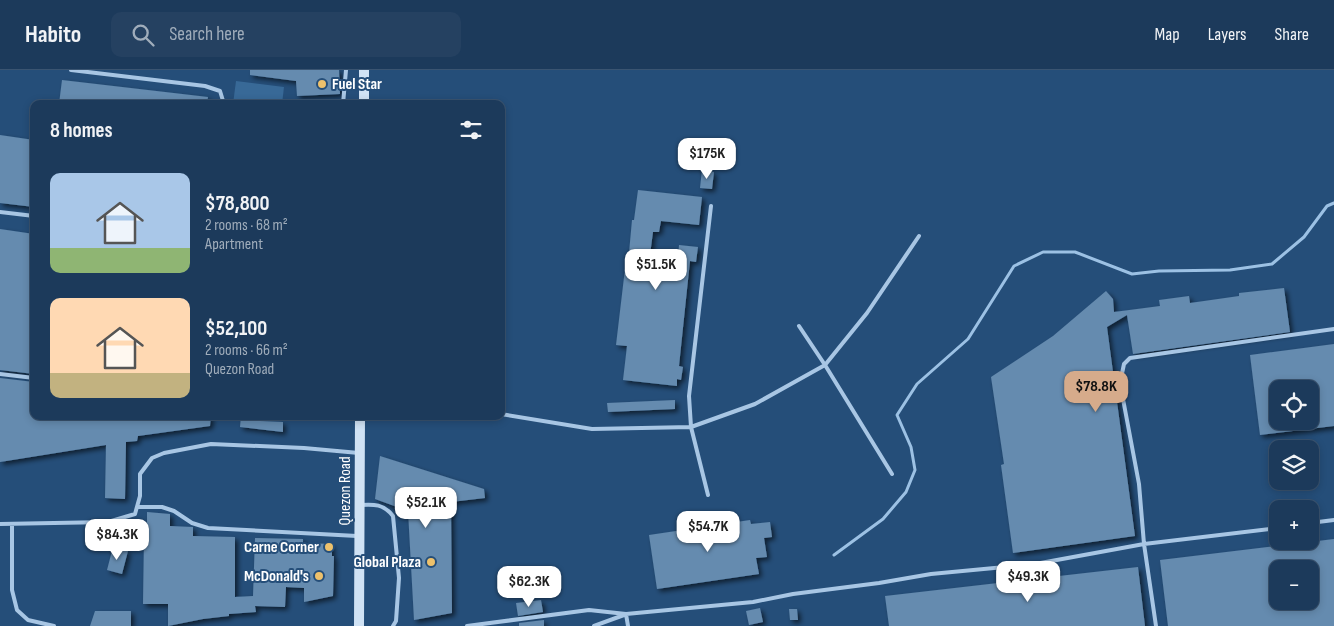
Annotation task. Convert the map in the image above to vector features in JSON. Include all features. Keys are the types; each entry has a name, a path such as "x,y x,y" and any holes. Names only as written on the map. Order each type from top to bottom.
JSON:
{"main road":[{"path":"364,70 364,100"},
{"name":"Quezon Road","path":"359,626 360,420"}],"lane":[{"path":"71,70 204,86 220,91 223,100"},
{"path":"343,100 346,70"},
{"path":"708,495 691,427 689,396 712,206"},
{"path":"0,212 30,216"},
{"path":"505,415 592,429 691,427 755,404 825,365 867,313 919,236"},
{"path":"798,326 825,365 892,474"},
{"path":"1156,626 1144,544 1139,484 1120,383 1124,364 1130,358 1334,329"},
{"path":"0,374 30,378"},
{"path":"0,524 108,522 135,514 140,496 140,474 152,458 164,453 211,444 304,448 360,453"},
{"path":"360,505 376,504 388,509 393,516 399,578 396,621 393,626"},
{"path":"137,507 162,507 174,511 192,523 208,528 360,536"},
{"path":"1319,522 1334,520"},
{"path":"12,524 12,590 16,610 28,620 54,626"},
{"path":"467,626 589,610 626,614 752,602 793,594 931,574 1035,564 1144,544 1269,529"},
{"path":"594,626 626,614"},
{"path":"626,614 628,626"}],"shaded area":[{"path":"236,81 284,87 282,100 234,100"}],"building":[{"path":"250,70 339,70 340,94 297,96 296,81 250,75"},
{"path":"62,80 208,97 208,100 60,100"},
{"path":"0,135 30,139 30,207 0,203"},
{"path":"702,170 714,172 712,189 700,188"},
{"path":"638,190 702,197 699,225 661,221 659,232 653,232 650,255 678,258 679,245 698,247 696,262 690,261 679,366 683,367 681,380 677,379 677,386 623,380 627,346 616,345 627,252 629,253 632,220 634,220"},
{"path":"0,229 30,233 30,374 0,370"},
{"path":"1284,288 1290,332 1133,354 1127,315 1107,327 1135,536 1013,553 1001,465 1004,464 991,377 1053,336 1106,291 1113,299 1114,312 1160,306 1159,300 1189,296 1190,303 1239,296 1239,293"},
{"path":"1334,344 1334,426 1319,428 1319,380 1269,380 1269,430 1301,430 1260,435 1250,355"},
{"path":"0,378 30,382 30,420 211,420 210,426 138,436 137,441 126,442 125,499 105,498 106,445 0,462"},
{"path":"675,400 675,409 608,412 607,403"},
{"path":"241,420 283,422 283,432 240,427"},
{"name":"Global Plaza","path":"380,456 484,489 485,498 451,502 452,613 414,620 408,511 375,499"},
{"path":"147,512 170,514 170,526 193,527 193,536 235,537 235,597 253,596 255,538 303,539 303,543 332,544 332,556 334,556 333,596 304,602 304,588 286,587 285,607 255,606 256,612 229,614 229,616 168,626 168,604 143,604 144,536 147,536"},
{"path":"750,520 751,524 770,522 772,537 764,538 767,557 756,558 759,574 657,589 649,535"},
{"path":"1334,539 1334,626 1168,626 1160,560 1269,547 1269,550 1319,550 1319,541"},
{"path":"113,547 128,551 122,574 107,570"},
{"path":"1138,567 1145,626 889,626 885,596"},
{"path":"541,600 543,612 518,616 516,603"},
{"path":"760,608 763,622 749,625 746,611"},
{"path":"789,609 797,609 798,620 790,620"},
{"path":"95,611 131,611 131,626 90,626"},
{"path":"544,620 544,626 519,626 519,623"}],"waterway":[{"path":"834,555 883,519 906,492 915,470 911,447 897,415 917,384 968,339 1014,266 1043,252 1075,252 1132,274 1159,271 1230,270 1272,264 1304,237 1327,206 1334,203"}],"place":[{"name":"Fuel Star","path":"322,84"},
{"name":"Carne Corner","path":"329,547"},
{"name":"Global Plaza","path":"431,562"},
{"name":"McDonald's","path":"319,576"}]}
